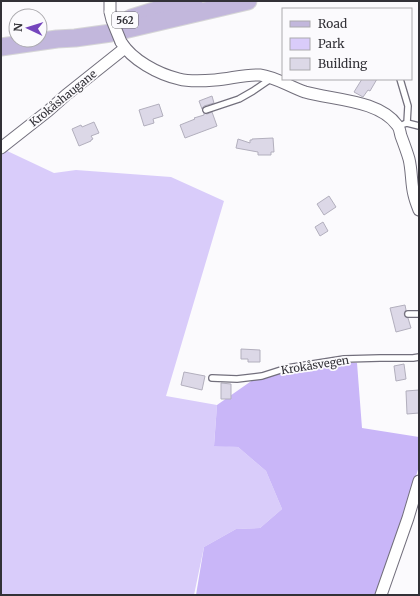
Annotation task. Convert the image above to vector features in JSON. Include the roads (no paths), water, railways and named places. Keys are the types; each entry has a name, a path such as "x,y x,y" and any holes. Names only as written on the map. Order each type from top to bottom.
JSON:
{"main road":[{"name":"562","path":"57,39 106,26 163,8 194,1"},
{"name":"562","path":"1,47 111,33 248,1"}],"street":[{"path":"110,6 112,20 123,45 144,64 158,72 178,79 195,81 209,81 262,75 306,92 368,105 403,125 414,195 419,210"},
{"name":"Krokåshaugane","path":"1,148 48,111 123,45"},
{"path":"381,595 408,518 416,502 419,481"}],"lane":[{"path":"206,110 239,99 273,78"},
{"path":"400,80 408,106 403,125 419,126"},
{"path":"408,314 419,314"},
{"name":"Krokåsvegen","path":"212,378 238,379 262,376 287,368 344,359 419,357"}]}
